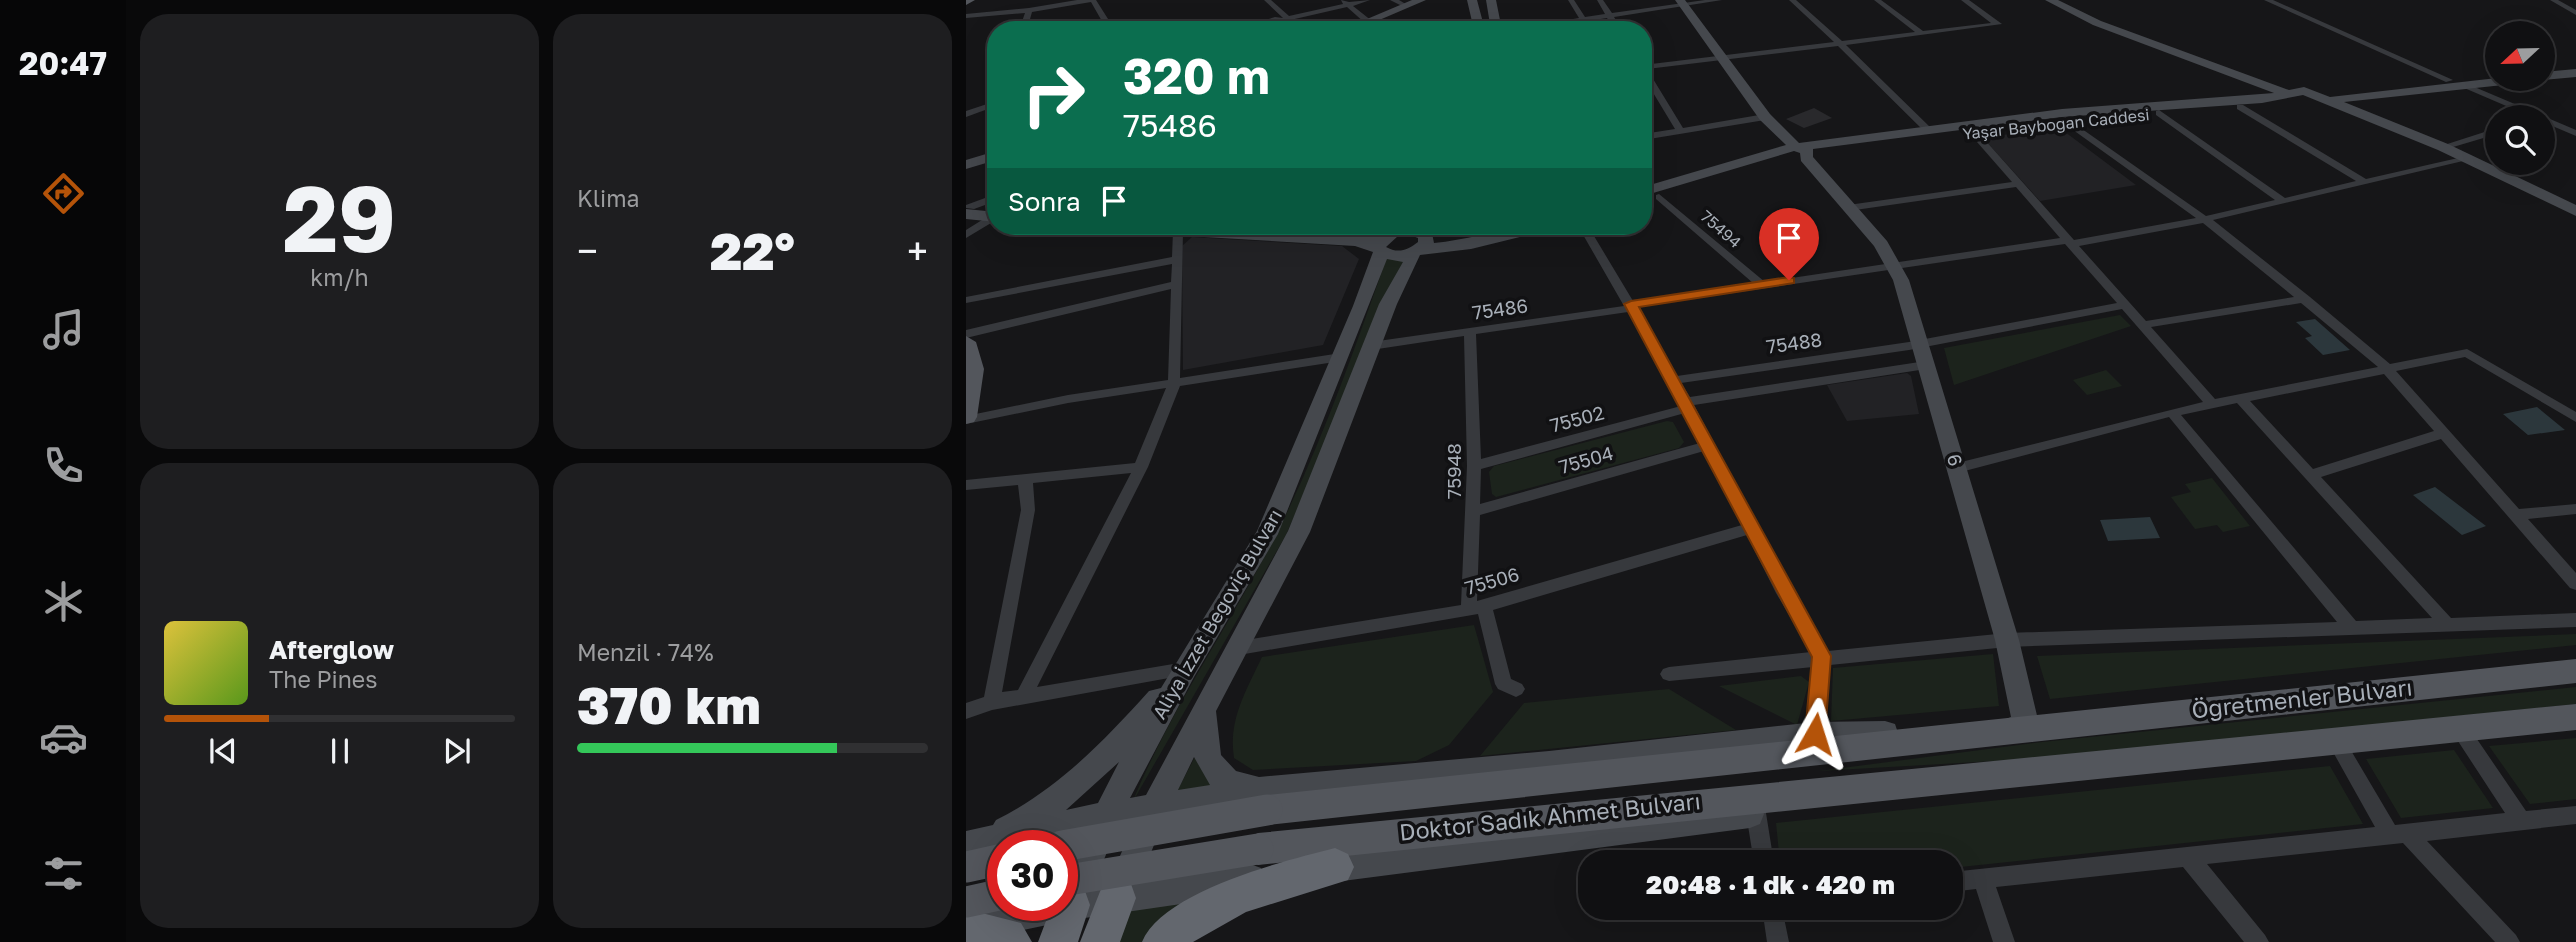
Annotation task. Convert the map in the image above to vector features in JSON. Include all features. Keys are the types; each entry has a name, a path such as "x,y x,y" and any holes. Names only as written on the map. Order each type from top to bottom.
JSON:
{"highway":[{"path":"1162,942 1195,917 1228,900 1260,887 1335,867"},
{"path":"1100,942 1116,898"},
{"path":"1058,942 1061,921"},
{"path":"966,929 1007,937 1012,942"}],"main road":[{"path":"1377,21 1421,0"},
{"path":"1381,21 1433,0"},
{"path":"1472,0 1478,21"},
{"path":"1491,0 1495,21"},
{"path":"2050,0 2097,23 2289,94 2292,100 2309,98 2323,104 2327,101 2371,95 2485,83"},
{"path":"2061,0 2105,21 2285,86 2458,161 2576,220"},
{"path":"1681,3 1795,154"},
{"path":"2555,69 2576,66"},
{"path":"2555,75 2576,73"},
{"name":"Yaşar Bayboğan Caddesi","path":"1652,199 1795,154 2065,120 2240,107 2485,76"},
{"path":"2253,81 2263,88 2262,99"},
{"name":"Yaşar Bayboğan Caddesi","path":"1652,190 1795,154 1928,131 2062,113 2262,99 2289,94"},
{"path":"2363,115 2351,103 2354,99 2371,95"},
{"path":"2327,101 2443,147 2576,211"},
{"path":"966,159 987,152"},
{"name":"6","path":"1795,154 1881,244 1894,265 1920,342 2007,640 2027,728"},
{"path":"966,165 987,158"},
{"path":"967,209 987,213"},
{"path":"1250,235 1357,241 1388,238"},
{"path":"1354,235 1388,238"},
{"name":"Aliya İzzet Begoviç Bulvarı","path":"1116,898 1155,807 1209,699 1239,648 1299,532 1371,346 1415,251 1427,240 1425,235"},
{"path":"1388,238 1392,255 1508,235"},
{"name":"Aliya İzzet Begoviç Bulvarı","path":"1078,869 1185,668 1267,534 1388,238"},
{"path":"1401,281 1420,267 1482,241"},
{"path":"966,342 974,358 975,387 966,418"},
{"path":"968,851 1071,790 1125,738 1185,668"},
{"name":"Öğretmenler Bulvarı","path":"2027,728 2576,671"},
{"path":"1209,699 1203,728 1203,750 1218,775 1240,787 1273,798"},
{"path":"1078,894 1116,898 1756,813 2040,771 2576,717"},
{"path":"968,851 1105,816 1240,793 1273,798 1815,734 2027,728"},
{"name":"Doktor Sadık Ahmet Bulvarı","path":"1078,842 1273,798 2027,728"},
{"name":"Doktor Sadık Ahmet Bulvarı","path":"1078,890 1258,849 1779,793 2040,771"},
{"path":"1216,883 1197,881 1181,873 1175,854 1177,843 1194,816 1219,800 1240,793"},
{"path":"966,917 992,892 1000,864 996,853 986,848 968,851"},
{"path":"968,851 987,855"},
{"path":"966,902 987,897"},
{"path":"966,929 988,921"}],"street":[{"path":"968,17 1091,0 1105,21"},
{"path":"1267,0 1285,21"},
{"path":"1271,21 1345,2 1367,0"},
{"path":"1393,0 1406,6"},
{"path":"1571,0 1583,20"},
{"path":"1600,0 1612,21"},
{"path":"1576,21 1681,3 1718,0"},
{"path":"1792,0 1840,43 1928,131"},
{"path":"1877,0 1922,33"},
{"path":"1652,67 1998,24 1964,0"},
{"path":"2267,0 2449,80"},
{"path":"2553,0 2576,13"},
{"path":"1345,2 1361,21"},
{"path":"1314,6 1325,9"},
{"path":"1026,21 1029,10"},
{"path":"1652,83 1679,129"},
{"path":"2465,85 2511,105"},
{"path":"966,114 987,106"},
{"path":"2240,107 2364,182"},
{"path":"2159,113 2283,201"},
{"path":"1652,135 1765,117"},
{"path":"2065,120 2204,219 2306,299 2389,370 2576,584"},
{"path":"2555,124 2576,133"},
{"path":"1973,132 2212,404"},
{"path":"2443,147 2485,135"},
{"name":"75486","path":"1371,346 1894,265 2069,242 2204,219 2458,161"},
{"path":"1848,208 2019,184"},
{"name":"75494","path":"1659,197 1762,285"},
{"path":"967,209 987,201"},
{"path":"966,235 987,220"},
{"path":"1023,697 1141,467 1174,384 1178,235"},
{"path":"1589,235 1688,405 1751,528 1822,656 1815,734"},
{"path":"966,300 1175,260"},
{"path":"966,334 1176,284"},
{"path":"2142,324 2306,299"},
{"name":"75488","path":"1674,380 1920,342 2124,305"},
{"name":"75948","path":"1470,331 1476,608 1504,684 1516,689"},
{"path":"1957,468 2172,412 2467,353 2576,418"},
{"path":"966,418 1068,399 1340,357"},
{"name":"75502","path":"1474,467 1688,405 1926,365"},
{"path":"2240,398 2447,624"},
{"path":"2172,412 2350,626"},
{"path":"2311,475 2444,433"},
{"name":"75504","path":"1473,511 1709,445"},
{"path":"966,485 1141,467"},
{"path":"992,702 1028,510 1025,479"},
{"path":"2516,515 2576,509"},
{"name":"75506","path":"1239,648 1476,608 1751,528"},
{"path":"1669,674 1822,656 2007,640 2576,620"},
{"path":"966,710 992,702 1185,668"},
{"path":"2460,729 2521,821"},
{"path":"2337,743 2399,834 2509,942"},
{"path":"1756,813 1762,850"},
{"path":"1963,881 2576,815"},
{"path":"2188,857 2258,942"},
{"path":"1983,879 2004,942"},
{"path":"1774,920 1778,942"}],"shaded area":[{"path":"2055,127 2136,185 2040,201 1983,138"},
{"path":"1192,237 1342,246 1359,259 1323,345 1183,370 1182,246"},
{"path":"1387,257 1406,257 1286,535 1132,803 1182,701 1275,537 1307,469 1336,399"},
{"path":"2120,315 2131,326 1954,385 1944,348"},
{"path":"2315,319 2350,350 2323,355 2305,338 2312,336 2296,322"},
{"path":"2106,370 2122,386 2087,395 2073,380"},
{"path":"1907,373 1911,376 1919,414 1847,421 1827,385"},
{"path":"2537,407 2565,430 2528,435 2503,414"},
{"path":"1667,421 1673,422 1684,442 1679,448 1496,497 1492,494 1489,472 1494,466"},
{"path":"2212,478 2250,526 2223,532 2217,525 2195,529 2171,497 2191,492 2185,484"},
{"path":"2435,487 2486,526 2462,535 2413,495"},
{"path":"2150,517 2160,538 2108,541 2100,520"},
{"path":"1474,625 1493,692 1449,745 1416,761 1253,770 1234,758 1236,718 1262,657"},
{"path":"2576,634 2576,645 2050,699 2037,656"},
{"path":"1993,654 1999,706 1831,721 1833,668"},
{"path":"1801,676 1809,682 1797,725 1719,686"},
{"path":"2576,687 2576,704 2048,758 1819,771 2042,742"},
{"path":"1669,689 1736,730 1480,756 1524,703"},
{"path":"2576,738 2576,799 2530,804 2489,746"},
{"path":"2454,750 2493,808 2401,818 2366,759"},
{"path":"1198,751 1217,786 1175,795"},
{"path":"2330,766 2363,824 1963,867 1963,850 1779,850 1776,823"},
{"path":"1197,900 1147,942 1117,942 1129,908"}],"building":[{"path":"1814,108 1832,118 1804,128 1786,119"}],"route":[{"path":"1789,280 1631,304 1691,411 1804,629 1822,656 1815,734"}]}
